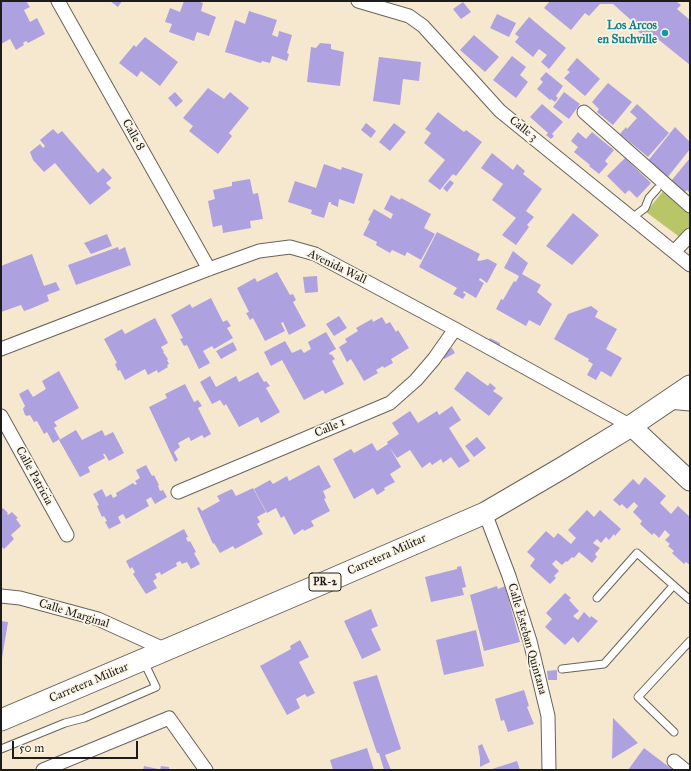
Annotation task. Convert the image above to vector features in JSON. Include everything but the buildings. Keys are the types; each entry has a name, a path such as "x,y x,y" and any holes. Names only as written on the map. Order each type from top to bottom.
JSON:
{"main road":[{"name":"Carretera Militar","path":"1,720 485,512 631,426 690,386"}],"street":[{"name":"Calle 8","path":"58,1 209,269"},
{"name":"Calle 3","path":"358,1 409,16 424,26 500,111 690,265"},
{"path":"584,112 690,206"},
{"path":"674,252 690,235"},
{"name":"Avenida Wall","path":"1,349 259,251 290,247 315,254 455,328 631,426"},
{"name":"Calle 1","path":"178,492 390,403 416,380 434,359 455,328"},
{"path":"668,402 690,404"},
{"name":"Calle Patricia","path":"1,416 67,535"},
{"path":"631,426 690,481"},
{"name":"Calle Esteban Quintana","path":"485,512 499,548 530,641 548,716 549,770"},
{"name":"Calle Marginal","path":"1,596 20,598 98,619 166,650"},
{"path":"43,770 169,718 206,770"},
{"path":"674,761 685,770"}],"lane":[{"path":"632,218 645,208 649,198 657,189"},
{"path":"597,598 637,553 690,600"},
{"path":"562,669 604,664 673,586"},
{"path":"674,732 638,697 690,641"},
{"path":"1,749 65,723 84,718 156,687 143,660"}],"green space":[{"path":"665,189 689,207 690,228 681,238 646,212"}],"place":[{"name":"Los Arcos en Suchville","path":"665,33"}]}
